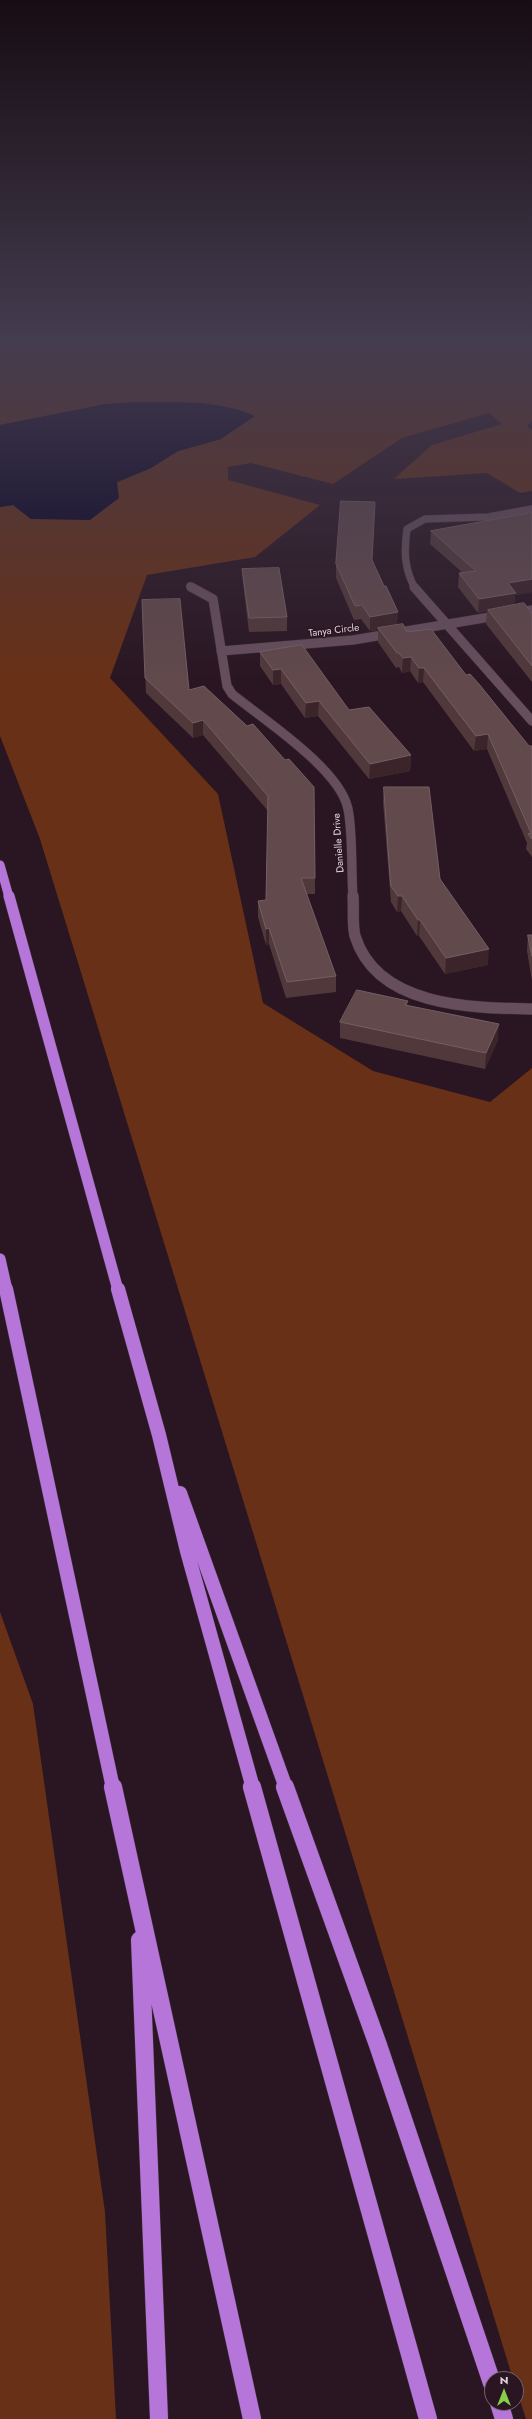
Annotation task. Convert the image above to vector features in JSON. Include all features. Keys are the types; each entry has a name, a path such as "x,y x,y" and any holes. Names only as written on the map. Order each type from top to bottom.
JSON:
{"highway":[{"path":"0,865 159,1435 187,1551 428,2419"},
{"path":"0,1259 138,1909 252,2419"},
{"path":"159,1435 378,2045 488,2371"},
{"path":"138,1909 159,2419"}],"street":[{"path":"532,509 488,517 425,519 417,522 407,529 405,549 406,569 412,584 532,721"},
{"name":"Danielle Drive","path":"190,586 213,599 227,686 232,694 319,764 331,776 345,798 348,809 356,935 358,945 367,960 392,982 428,999 468,1007 532,1009"},
{"name":"Tanya Circle","path":"221,651 320,644 448,625 532,610"}],"shaded area":[{"path":"0,456 170,456 151,468 117,482 119,498 90,520 31,519 13,505 0,507"},
{"path":"170,456 375,456 333,484 251,463 228,467 228,480 320,505 255,557 147,575 110,678 218,794 263,1003 373,1071 490,1102 532,1068 532,2419 526,2419 523,2411 524,2371 511,2371 40,839 0,736 0,507 13,505 31,519 151,468"},
{"path":"420,456 532,456 532,491 520,493 487,473 394,479"},
{"path":"0,1612 33,1704 105,2212 116,2419 0,2419"}],"building":[{"path":"341,501 375,502 372,560 398,612 370,617 362,605 355,606 336,564"},
{"path":"532,513 532,579 508,583 516,593 479,599 459,573 476,571 431,531"},
{"path":"279,568 287,617 249,618 242,569"},
{"path":"180,599 189,690 204,686 247,726 253,724 285,760 289,759 314,787 315,878 301,878 336,976 287,982 269,928 266,929 258,901 266,900 268,796 203,720 193,723 145,678 142,600"},
{"path":"524,603 532,613 532,666 488,610"},
{"path":"403,624 407,632 431,629 466,675 470,674 529,746 532,746 532,839 528,834 531,833 488,734 476,736 424,668 419,668 411,657 403,658 399,653 397,653 378,628"},
{"path":"302,645 349,710 369,707 411,755 370,764 319,701 306,703 281,669 273,670 260,652"},
{"path":"384,787 429,787 440,879 489,949 446,958 402,896 398,896 391,886"},
{"path":"528,935 532,935 532,956"},
{"path":"357,990 408,1001 405,1005 499,1024 486,1053 340,1022"}]}
